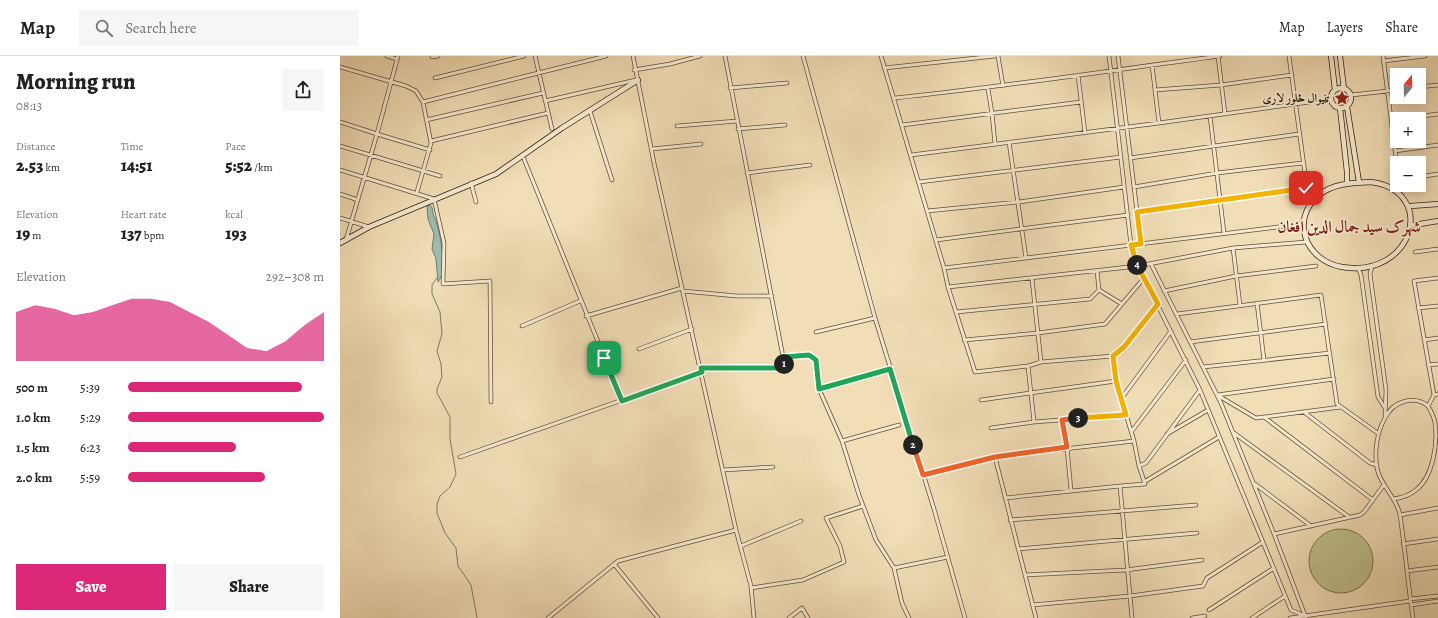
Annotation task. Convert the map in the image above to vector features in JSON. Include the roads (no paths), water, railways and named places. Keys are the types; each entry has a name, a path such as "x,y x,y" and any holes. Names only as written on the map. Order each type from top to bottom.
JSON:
{"street":[{"path":"342,241 351,222 365,177 398,57 387,56"},
{"path":"432,58 438,56"},
{"path":"435,78 524,56"},
{"path":"535,56 552,129"},
{"path":"423,102 606,56"},
{"path":"633,56 634,70 638,80 736,530 751,588 754,618"},
{"path":"634,70 670,64 700,56"},
{"path":"460,457 622,401 702,370 785,367 738,130 725,56"},
{"path":"803,56 875,318 948,557 964,618"},
{"path":"881,56 895,98 944,268 948,287 975,372 1028,366 1041,362 1113,356 1124,347 1158,304"},
{"path":"884,68 997,56 1003,86"},
{"path":"1109,56 1131,245 1138,266 1145,277 1200,390 1291,610 1305,617"},
{"path":"1118,56 1141,244"},
{"path":"895,98 988,89 1110,70 1201,57 1219,56 1225,114"},
{"path":"1137,212 1306,188 1289,56"},
{"path":"1331,56 1335,90 1331,99"},
{"path":"1340,56 1344,89 1351,95 1390,91"},
{"path":"1383,56 1390,113"},
{"path":"1383,61 1425,56"},
{"path":"1152,65 1160,123"},
{"path":"340,67 416,91 423,102 431,141 430,150 417,192"},
{"path":"1078,75 1085,133"},
{"path":"1155,90 1222,85 1292,75"},
{"path":"545,101 638,80"},
{"path":"342,241 434,199 496,174 562,128 590,112 638,80"},
{"path":"730,88 787,83"},
{"path":"1426,86 1438,85"},
{"path":"988,89 992,113 994,144"},
{"path":"1335,90 1344,89"},
{"path":"426,120 543,93"},
{"path":"1331,99 1334,105 1340,108 1347,107 1351,102 1351,95"},
{"path":"911,155 1117,129 1331,99"},
{"path":"902,125 1081,102"},
{"path":"1347,107 1359,182"},
{"path":"1340,108 1347,184"},
{"path":"590,112 612,180"},
{"path":"431,141 548,113"},
{"path":"1426,116 1438,114"},
{"path":"1210,116 1224,233"},
{"path":"677,126 737,121"},
{"path":"340,122 430,150"},
{"path":"738,130 785,125"},
{"path":"1130,158 1299,134"},
{"path":"1009,142 1026,258"},
{"path":"652,149 701,144"},
{"path":"1395,151 1438,144"},
{"path":"340,146 440,176"},
{"path":"1395,148 1396,156"},
{"path":"919,182 1013,172 1121,157"},
{"path":"524,158 586,316 622,401"},
{"path":"1134,187 1217,174 1303,163"},
{"path":"747,173 810,165"},
{"path":"340,170 417,192 434,199"},
{"path":"1426,176 1438,174"},
{"path":"1359,182 1383,184 1393,188 1411,206 1414,225 1412,234 1402,251 1386,261 1372,266 1358,268 1329,264 1318,257 1306,242 1304,222 1314,201 1321,194 1333,188 1359,182"},
{"path":"471,183 476,202"},
{"path":"927,211 1019,202 1124,187"},
{"path":"340,194 358,200"},
{"path":"434,199 444,243 443,284 490,282 491,402"},
{"path":"1411,206 1438,204"},
{"path":"936,240 1128,215"},
{"path":"340,218 369,228"},
{"path":"1414,225 1438,221"},
{"path":"944,268 1294,225 1304,222"},
{"path":"948,287 1032,279 1138,266 1233,248 1306,242"},
{"path":"1233,248 1240,305"},
{"path":"1415,252 1438,249"},
{"path":"1151,264 1217,395 1254,483 1305,617"},
{"path":"1164,291 1236,276 1316,266"},
{"path":"1372,266 1370,274 1386,390 1385,416 1379,434 1376,457 1384,486 1393,499 1400,515 1412,618"},
{"path":"1358,268 1361,275 1378,397 1385,408"},
{"path":"1097,271 1099,290"},
{"path":"964,340 1038,333 1105,324 1145,277"},
{"path":"1428,406 1434,395 1414,281 1438,278"},
{"path":"1032,279 1041,362"},
{"path":"586,316 683,290 737,296 772,296"},
{"path":"1099,290 1122,304"},
{"path":"956,312 1090,299 1099,290"},
{"path":"1177,314 1321,295 1337,404 1379,434"},
{"path":"522,326 580,301"},
{"path":"1256,303 1264,360"},
{"path":"1418,308 1438,306"},
{"path":"816,332 875,318"},
{"path":"1190,342 1326,324"},
{"path":"639,349 692,330"},
{"path":"1121,399 1171,331"},
{"path":"1424,340 1438,338"},
{"path":"1203,367 1330,353"},
{"path":"784,357 809,355 816,360 819,389 842,441 863,506 876,540 894,568 902,603 909,618"},
{"path":"1113,356 1116,381 1132,431 1139,466 1144,482"},
{"path":"1132,431 1186,360"},
{"path":"1428,365 1438,364"},
{"path":"1028,366 1034,422"},
{"path":"819,389 890,369"},
{"path":"1217,395 1334,379"},
{"path":"981,400 1116,381"},
{"path":"1139,466 1146,462 1200,390"},
{"path":"1434,395 1438,394"},
{"path":"1217,395 1256,418 1341,406"},
{"path":"1385,416 1401,402 1416,399 1428,406 1437,424 1435,456 1431,469 1416,490 1393,499"},
{"path":"1166,435 1208,410"},
{"path":"1304,412 1370,463 1377,465"},
{"path":"991,428 1034,422 1126,415"},
{"path":"1264,417 1373,500"},
{"path":"1062,420 1067,447 1071,491"},
{"path":"842,441 899,425"},
{"path":"1233,432 1349,517"},
{"path":"1005,498 1145,484 1144,482 1219,437"},
{"path":"923,475 995,457 1067,447 1134,441"},
{"path":"995,457 1036,618"},
{"path":"723,470 773,467"},
{"path":"1254,483 1311,526"},
{"path":"1120,486 1126,570 1132,618"},
{"path":"1274,534 1362,514 1384,486"},
{"path":"1010,520 1196,505"},
{"path":"751,588 803,580 844,562 840,546 826,518 863,506"},
{"path":"1400,515 1438,508"},
{"path":"740,546 801,521"},
{"path":"548,618 618,561 736,530"},
{"path":"1018,549 1196,533"},
{"path":"1403,544 1438,539"},
{"path":"1032,605 1130,596 1204,586 1207,578 1263,542"},
{"path":"894,568 948,557"},
{"path":"1025,575 1126,570 1202,560"},
{"path":"614,564 658,618"},
{"path":"1406,571 1438,567"},
{"path":"1209,610 1274,568"},
{"path":"1252,618 1285,596"},
{"path":"1290,618 1410,602 1438,596"},
{"path":"1410,602 1438,601"},
{"path":"789,618 802,608 808,618"},
{"path":"1192,618 1205,616"}],"waterway":[{"path":"437,278 432,285 432,294 440,312 442,334 437,351 441,364 442,377 437,393 450,417 450,439 456,474 450,487 440,496 437,504 437,513 445,533 456,548 458,566 471,585 477,618"}],"place":[{"name":"تڼیوال څلور لاری","path":"1342,98"}],"district":[{"name":"شهرک سید جمال الدین افغان","path":"1349,226"}]}
